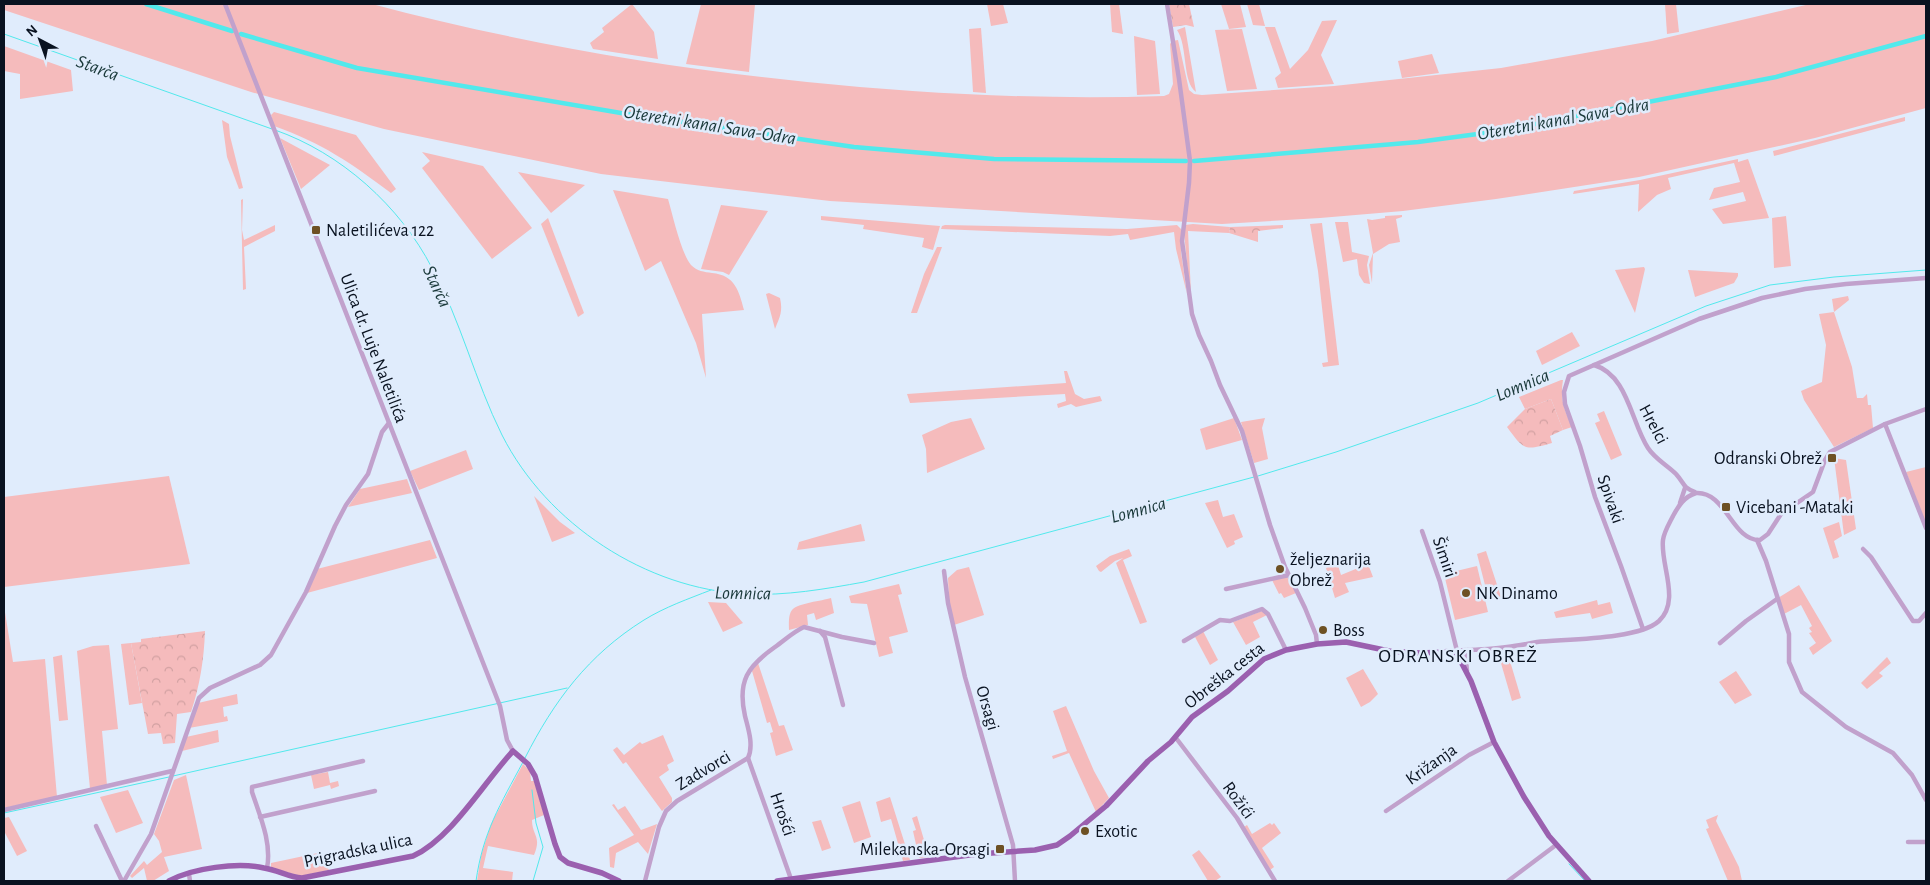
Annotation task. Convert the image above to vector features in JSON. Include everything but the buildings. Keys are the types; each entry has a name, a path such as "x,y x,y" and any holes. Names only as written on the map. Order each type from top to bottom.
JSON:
{"main road":[{"name":"Obreška cesta","path":"777,881 977,854 1043,848 1065,840 1106,806 1148,761 1176,738 1197,713 1228,692 1259,663 1272,655 1286,650 1317,644 1352,643 1396,652 1444,651"},
{"path":"1444,651 1459,658 1467,671 1494,742 1536,817 1556,845 1589,881"},
{"path":"514,751 528,764 535,776 560,857 568,863 602,873 619,881"},
{"name":"Prigradska ulica","path":"169,881 189,874 226,866 268,868 289,876 302,878 393,861 421,852 442,835 514,751"}],"street":[{"name":"Ulica dr. Luje Naletilića","path":"225,4 499,704 507,740 514,751"},
{"path":"1167,4 1190,161 1182,241 1192,314 1220,385 1242,431 1268,520 1289,575 1316,635 1317,644"},
{"path":"1594,365 1699,318 1762,298 1805,289 1926,278"},
{"name":"Spivaki","path":"1594,365 1569,376 1564,392 1565,404 1580,446 1592,491 1644,629"},
{"name":"Hrelci","path":"1594,365 1615,379 1647,447 1677,475 1685,488 1696,493"},
{"path":"1757,540 1762,539 1768,534 1781,514 1813,492 1830,452 1886,424 1926,409"},
{"path":"123,881 147,842 171,780 190,719 202,694 230,678 260,665 271,655 306,592 346,505 368,474 382,432 389,424"},
{"path":"1886,424 1926,528"},
{"path":"1680,504 1685,488"},
{"path":"1696,493 1705,493 1715,499 1740,529 1757,540 1766,561 1790,637 1790,665 1802,692 1846,727 1893,753 1912,775 1926,800"},
{"name":"Obreška cesta","path":"1444,651 1625,634 1657,623 1666,610 1669,580 1663,541 1666,531 1680,504 1696,493"},
{"name":"Šimiri","path":"1422,531 1440,582 1457,651"},
{"path":"1863,549 1871,557 1913,621 1917,622 1926,613"},
{"name":"Orsagi","path":"944,571 948,603 965,677 1007,820 1014,851 1015,881"},
{"path":"1226,589 1289,575"},
{"path":"1720,643 1746,621 1777,599"},
{"path":"1184,641 1220,620 1230,621 1262,609 1268,614 1286,650"},
{"name":"Zadvorci","path":"646,881 657,835 666,811 677,801 748,758 751,747 742,691 748,674 760,658 790,634 804,627 874,643"},
{"path":"818,630 825,637 843,705"},
{"path":"1465,650 1467,671"},
{"name":"Rožići","path":"1176,738 1237,818 1275,881"},
{"name":"Križanja","path":"1386,811 1468,755 1494,742"},
{"name":"Hrošći","path":"748,758 790,879"},
{"path":"268,868 267,841 252,787 363,761"},
{"path":"4,810 172,772"},
{"path":"260,817 375,791"},
{"path":"96,826 123,881"},
{"path":"1908,842 1926,842"},
{"path":"1508,881 1556,845"},
{"path":"189,874 190,881"}],"green space":[{"path":"4,4 372,4 480,30 588,52 752,76 896,90 986,95 1119,97 1164,96 1169,94 1173,84 1170,44 1172,41 1178,40 1189,90 1194,94 1202,95 1334,86 1501,68 1652,41 1810,4 1926,4 1926,108 1815,138 1639,177 1403,211 1222,224 830,201 601,174 384,129 251,92 4,10"},
{"path":"632,4 654,32 658,59 593,49 590,43 604,32 602,28"},
{"path":"701,4 755,4 749,72 686,64"},
{"path":"987,4 1003,4 1008,23 991,26"},
{"path":"1110,4 1119,4 1123,34 1112,32"},
{"path":"1169,4 1189,4 1194,27 1186,25 1173,27"},
{"path":"1221,4 1240,4 1246,27 1229,29"},
{"path":"1247,4 1259,4 1265,26 1253,25"},
{"path":"1665,4 1676,4 1679,32 1667,34"},
{"path":"1337,20 1321,55 1334,84 1278,88 1275,78 1281,73 1265,27 1275,27 1290,69 1308,50 1322,21"},
{"path":"1185,27 1196,92 1189,80 1183,45 1177,30"},
{"path":"981,28 986,93 973,92 969,29"},
{"path":"1242,29 1257,89 1227,91 1215,30"},
{"path":"1134,36 1155,41 1160,94 1137,95"},
{"path":"4,46 71,70 73,91 20,99 20,74 4,71"},
{"path":"1432,54 1439,73 1402,78 1398,61"},
{"path":"274,112 356,135 396,189 391,193 336,155 307,139 274,126 271,115"},
{"path":"1905,117 1905,121 1774,156 1773,151"},
{"path":"222,120 229,124 230,136 243,188 239,189 227,157"},
{"path":"280,138 330,165 301,189"},
{"path":"422,152 483,166 532,228 492,259 422,168 430,161"},
{"path":"1738,159 1738,162 1748,159 1769,218 1723,224 1712,209 1746,201 1743,192 1709,200 1714,188 1740,182 1734,163 1668,178 1671,189 1657,195 1638,212 1639,184 1573,194 1574,191 1640,180"},
{"path":"518,172 585,185 551,213"},
{"path":"613,190 668,199 681,243 691,265 701,271 720,274 726,277 738,290 744,310 702,314 706,378 696,343 661,261 645,271"},
{"path":"243,199 242,230 244,240 275,225 275,231 244,247 246,289 243,290 241,200"},
{"path":"721,205 768,211 729,275 723,272 701,269"},
{"path":"1402,215 1402,217 1396,219 1400,242 1389,244 1373,254 1372,283 1369,265 1373,253 1367,219 1372,220 1385,218 1385,216"},
{"path":"821,216 940,226 933,250 922,247 924,238 863,229 864,225 821,220"},
{"path":"1786,216 1791,266 1774,268 1772,218"},
{"path":"548,218 584,313 578,317 541,224"},
{"path":"1335,222 1348,222 1352,252 1369,256 1367,265 1370,284 1364,283 1359,275 1357,259 1343,262"},
{"path":"1322,223 1339,365 1323,367 1322,363 1328,362 1318,271 1310,224"},
{"path":"945,225 1127,229 1177,225 1181,229 1181,252 1187,294 1176,249 1174,232 1130,240 1128,234 1110,236 941,229"},
{"path":"1185,225 1230,227 1229,233 1188,231 1191,293 1184,232"},
{"path":"1283,225 1283,228 1258,231 1258,242 1229,233 1230,227"},
{"path":"937,247 942,247 917,313 911,313 924,274"},
{"path":"1644,267 1645,269 1635,313 1615,270"},
{"path":"1688,270 1738,273 1738,276 1734,283 1695,297"},
{"path":"769,293 780,298 781,303 775,329 766,294"},
{"path":"1848,296 1849,300 1834,312 1832,299"},
{"path":"1834,312 1852,367 1857,398 1863,398 1867,394 1868,405 1871,405 1873,428 1834,447 1804,400 1801,391 1822,382 1826,345 1819,314"},
{"path":"1572,332 1580,346 1542,365 1536,351"},
{"path":"1064,371 1067,371 1075,394 1084,399 1100,396 1102,401 1076,407 1071,404 1058,408 1057,404 1066,401 1065,394 910,403 907,394 1066,383"},
{"path":"1563,380 1563,404 1572,427 1563,430 1551,399 1525,409 1519,397"},
{"path":"1551,399 1563,430 1550,436 1552,443 1530,448 1525,447 1507,427 1525,409"},
{"path":"1604,411 1622,455 1611,460 1595,423 1600,421 1597,414"},
{"path":"971,418 985,449 927,473 926,449 922,435 951,422"},
{"path":"1234,418 1242,440 1206,450 1200,429"},
{"path":"1265,418 1262,428 1268,459 1254,463 1241,422"},
{"path":"466,450 473,469 419,490 410,471"},
{"path":"1834,458 1846,460 1856,529 1844,535"},
{"path":"1926,467 1926,524 1906,472"},
{"path":"169,476 190,564 4,587 4,497"},
{"path":"407,479 412,493 348,507 360,489"},
{"path":"534,496 560,522 575,533 552,542"},
{"path":"1218,500 1223,517 1234,514 1243,537 1234,541 1235,544 1227,548 1205,503"},
{"path":"1839,522 1842,536 1834,541 1839,557 1833,559 1823,528"},
{"path":"861,524 865,541 797,550 799,542"},
{"path":"430,540 437,558 307,593 317,569"},
{"path":"1129,549 1132,556 1123,560 1147,622 1140,624 1116,563 1123,558 1115,561 1101,572 1096,566 1110,556"},
{"path":"1486,551 1501,597 1495,599 1490,584 1485,585 1477,554"},
{"path":"1337,562 1341,575 1368,564 1373,577 1345,583 1349,592 1335,598 1326,568"},
{"name":"NK Dinamo","path":"1477,566 1488,612 1455,620 1444,574"},
{"path":"969,567 984,615 954,625 949,602 948,578 957,570"},
{"path":"1287,577 1296,593 1284,598 1281,593 1279,594 1272,580"},
{"path":"899,584 902,594 898,595 908,632 889,637 893,653 879,657 867,604 851,603 849,596"},
{"path":"1799,585 1832,641 1813,655 1809,648 1816,643 1809,633 1812,632 1809,628 1812,626 1801,605 1784,614 1778,598"},
{"path":"831,598 834,613 816,620 814,613 807,615 808,625 789,630 792,610 805,604"},
{"path":"1597,600 1598,605 1610,602 1613,613 1592,619 1590,613 1556,618 1554,612"},
{"path":"708,602 726,603 743,623 723,632"},
{"path":"4,606 13,662 45,659 57,797 4,808"},
{"path":"1262,611 1267,615 1253,622 1260,637 1246,645 1233,622"},
{"path":"205,631 201,672 191,712 177,714 175,743 163,744 161,733 148,734 131,643 141,642 141,639"},
{"path":"1203,631 1218,660 1210,665 1195,637"},
{"path":"131,643 142,703 129,705 121,644"},
{"path":"109,645 118,729 102,731 107,785 90,789 77,651 93,646"},
{"path":"1507,651 1521,698 1512,701 1498,653"},
{"path":"62,655 68,720 59,721 53,657"},
{"path":"1887,657 1891,663 1879,673 1883,676 1867,689 1861,683"},
{"path":"758,663 779,726 784,725 793,750 776,756 770,733 773,732 770,722 767,723 752,671"},
{"path":"1363,669 1378,694 1361,707 1346,678"},
{"path":"1736,671 1752,695 1735,704 1719,682"},
{"path":"237,694 238,704 223,707 224,717 227,716 228,721 189,728 198,703"},
{"path":"1066,706 1094,771 1109,798 1096,812 1069,753 1053,759 1052,756 1067,751 1053,711"},
{"path":"218,730 219,742 182,751 186,737"},
{"path":"663,735 674,761 667,765 669,770 659,777 672,798 672,802 662,811 626,762 623,764 613,750 617,747 624,755 640,742 642,744"},
{"path":"523,764 530,771 531,781 534,781 544,815 532,820 537,840 534,855 488,846 483,868 513,872 512,881 477,881 481,856 491,824"},
{"path":"328,772 330,783 338,781 339,786 331,789 330,785 314,789 311,775"},
{"path":"186,775 202,849 164,857 169,871 153,881 147,881 144,868 132,878 130,876 144,861 147,865 162,852 159,841 154,834 174,780"},
{"path":"128,790 143,823 116,833 100,797"},
{"path":"890,797 910,860 903,861 891,819 881,822 876,802"},
{"path":"860,801 871,837 854,843 842,807"},
{"path":"614,804 618,810 625,806 641,830 657,824 648,854 638,842 616,853 614,868 610,867 609,848 634,835 612,805"},
{"path":"1718,815 1716,821 1739,867 1742,881 1728,881 1706,829 1709,828 1706,820"},
{"path":"917,816 929,857 919,858 913,831 916,830 912,818"},
{"path":"9,817 27,851 17,856 4,831 4,818"},
{"path":"821,820 831,848 822,851 812,822"},
{"path":"1270,823 1272,825 1274,823 1281,833 1262,848 1274,867 1270,870 1244,827 1247,825 1252,834"},
{"path":"1199,850 1221,877 1215,881 1208,881 1192,855"},
{"path":"318,853 329,870 301,876 271,868 271,863"}],"waterway":[{"name":"Oteretni kanal Sava-Odra","path":"146,4 232,31"},
{"name":"Starča","path":"4,34 272,129"},
{"name":"Oteretni kanal Sava-Odra","path":"241,34 357,68 621,113 854,147 994,159 1186,161"},
{"name":"Oteretni kanal Sava-Odra","path":"1194,161 1418,142 1500,131 1776,77 1926,36"},
{"name":"Starča","path":"275,130 299,140 345,167 386,203 419,245 442,288 502,435 521,467 545,497 573,523 603,546 637,565 672,580 709,589 746,594 791,593 849,585 1254,477"},
{"name":"Lomnica","path":"1258,476 1336,452 1478,403 1706,306 1770,285 1834,277 1926,270"},
{"name":"Lomnica","path":"525,758 548,717 574,681 606,648 652,615 711,590"},
{"path":"173,776 567,688"},
{"name":"Lomnica","path":"476,881 488,833 523,762"},
{"path":"4,813 169,777"},
{"path":"532,790 536,823 543,847 533,881"},
{"path":"1569,864 1585,881"}],"place":[{"name":"Naletilićeva 122","path":"316,230"},
{"name":"Odranski Obrež","path":"1832,458"},
{"name":"Vicebani -Mataki","path":"1726,507"},
{"name":"željeznarija Obrež","path":"1280,569"},
{"name":"NK Dinamo","path":"1466,593"},
{"name":"Boss","path":"1323,630"},
{"name":"Exotic","path":"1085,831"},
{"name":"Milekanska-Orsagi","path":"1000,849"}],"district":[{"name":"ODRANSKI OBREŽ","path":"1458,655"}]}
